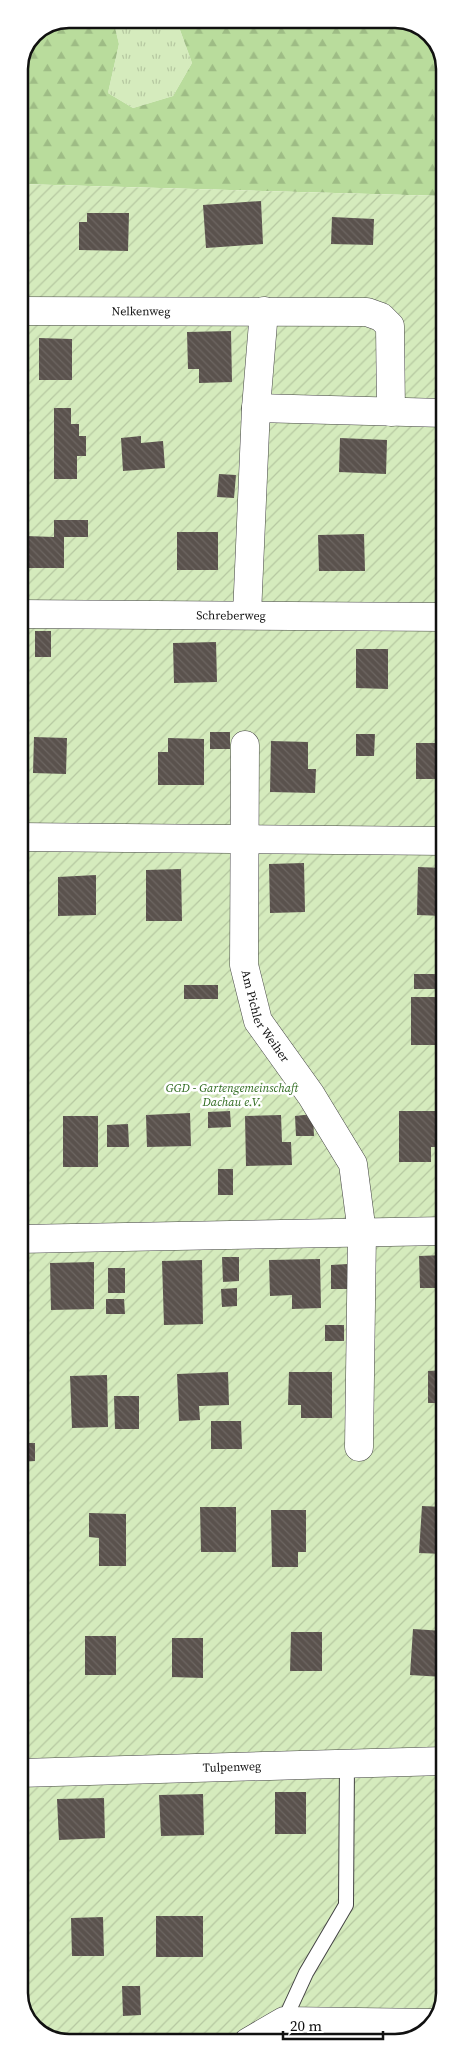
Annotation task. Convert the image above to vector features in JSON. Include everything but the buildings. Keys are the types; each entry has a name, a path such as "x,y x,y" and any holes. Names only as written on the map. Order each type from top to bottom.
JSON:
{"street":[{"name":"Nelkenweg","path":"28,311 367,312 381,317 390,326 391,412"},
{"path":"247,615 256,408 264,311"},
{"path":"256,408 436,413"},
{"name":"Schreberweg","path":"28,614 436,617"},
{"name":"Am Pichler Weiher","path":"245,745 244,965 258,1021 311,1095 353,1164 362,1233 359,1446"},
{"path":"28,837 436,841"},
{"path":"28,1240 436,1231"},
{"name":"Tulpenweg","path":"28,1774 436,1761"},
{"path":"263,2034 284,2022 422,2023"}],"lane":[{"path":"284,2022 306,1973 346,1905 347,1764"}],"green space":[{"path":"60,28 115,28 119,44 108,93 133,108 173,96 192,63 179,28 405,29 417,34 425,41 435,60 436,196 28,184 28,60 39,39"},
{"path":"115,28 179,28 192,63 173,96 133,108 108,93 119,44"},
{"name":"GGD - Gartengemeinschaft Dachau e.V.","path":"28,184 436,196 436,1993 433,2006 425,2020 415,2028 403,2033 66,2033 48,2028 41,2023 33,2013 28,2001"}]}
